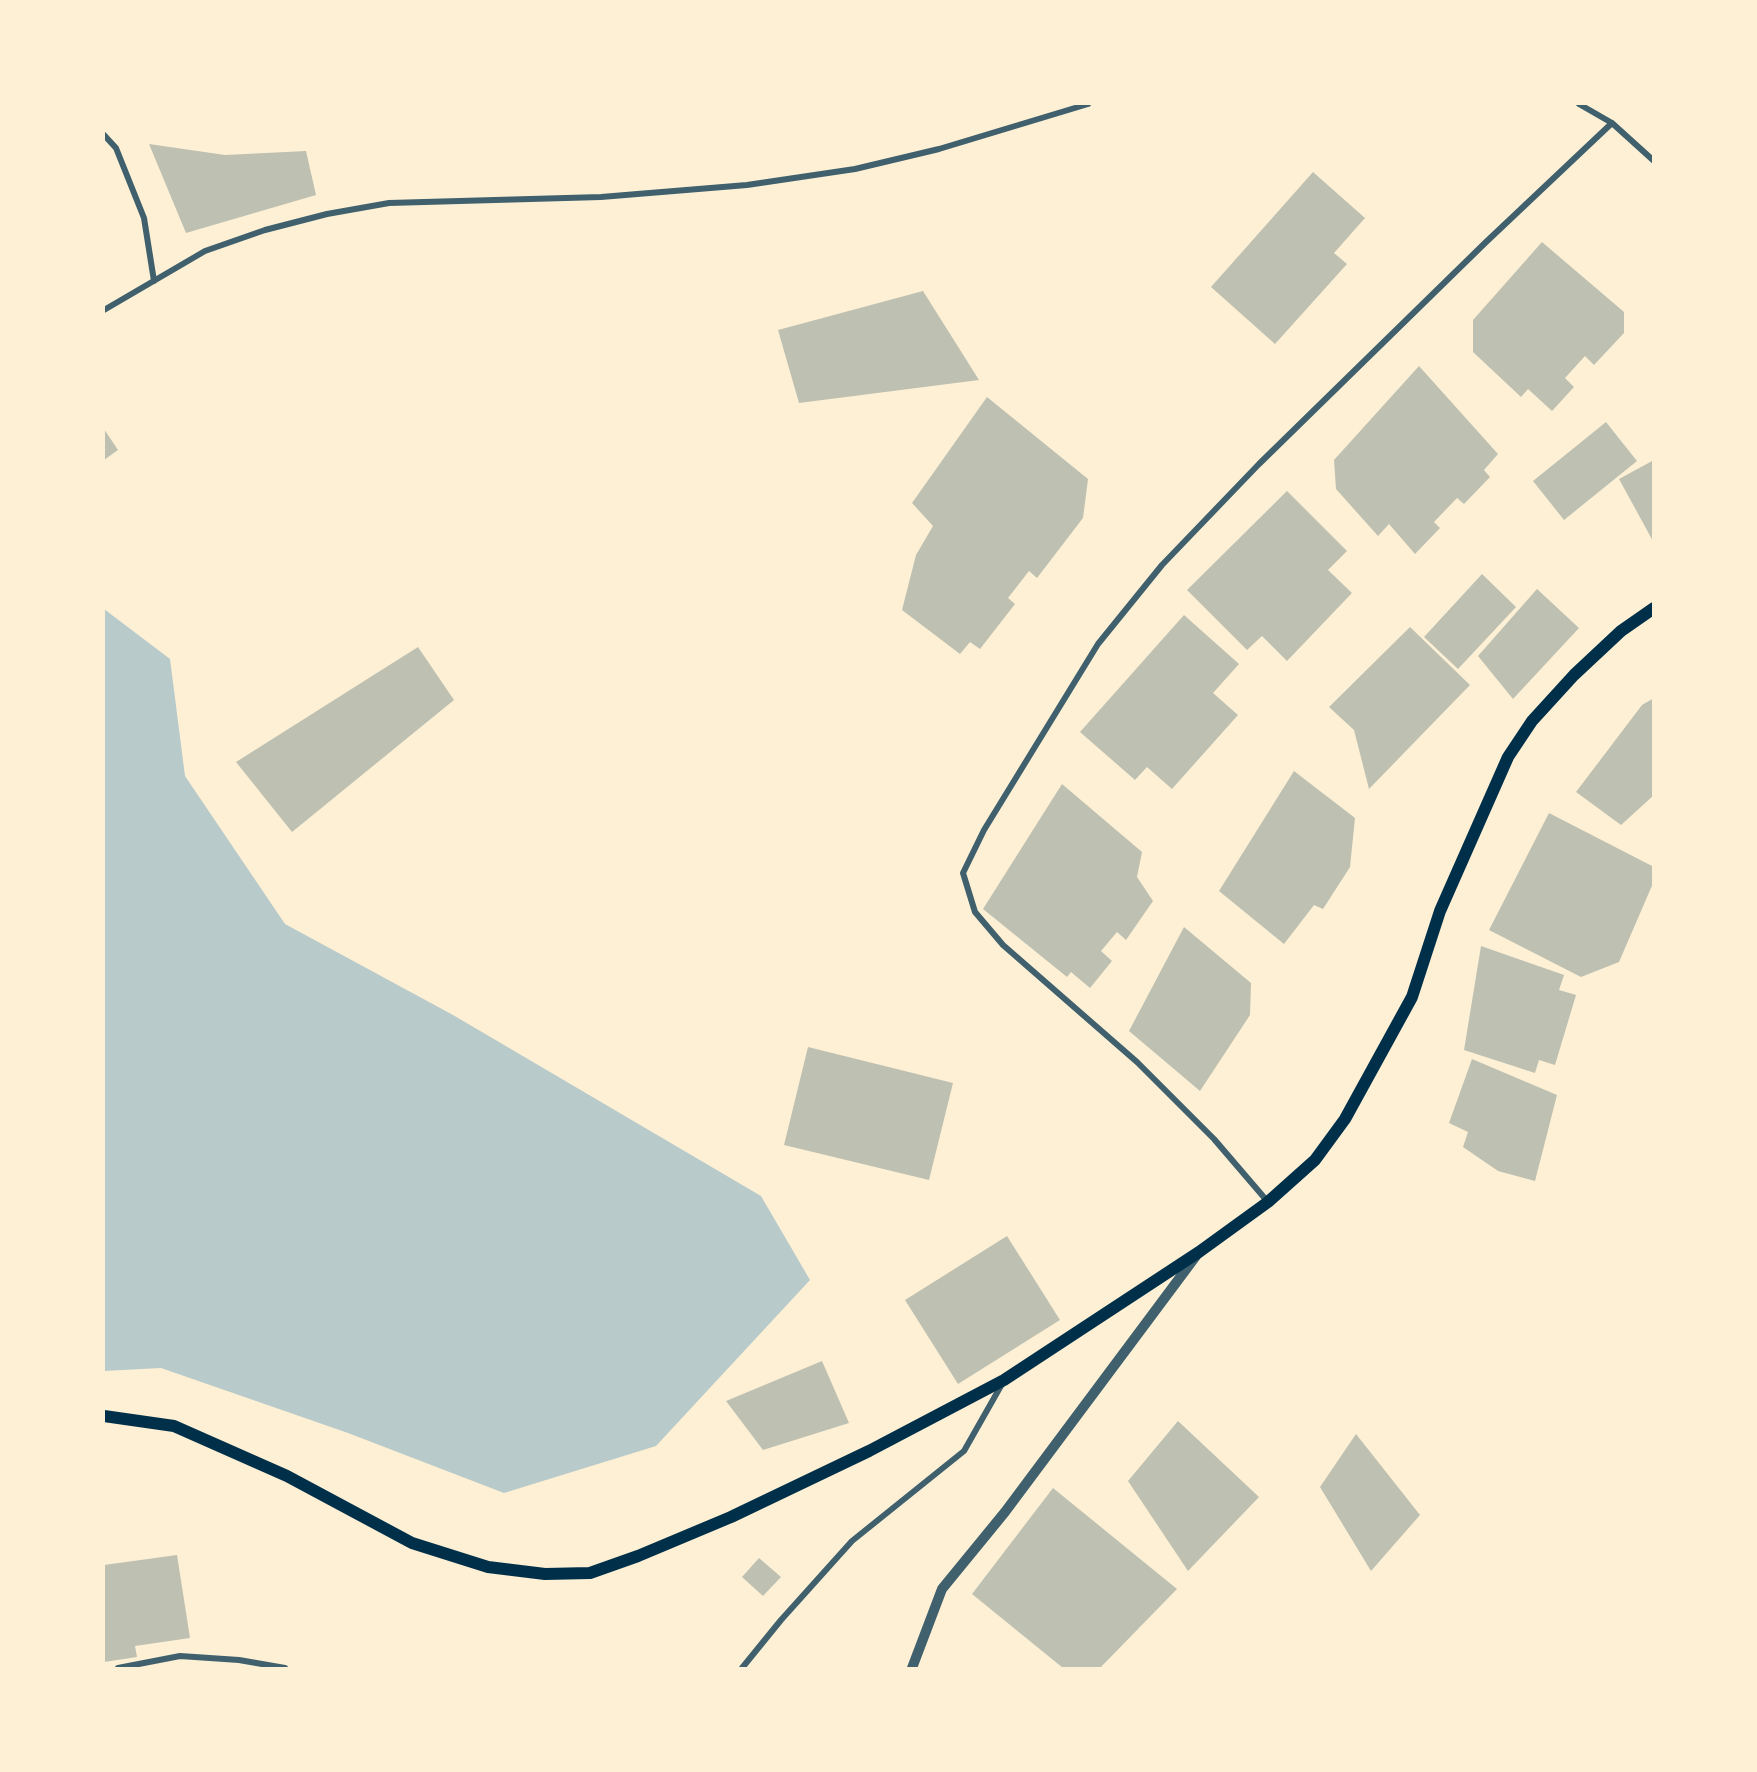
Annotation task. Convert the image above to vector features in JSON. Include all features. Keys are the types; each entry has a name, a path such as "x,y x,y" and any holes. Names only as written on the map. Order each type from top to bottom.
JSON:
{"main road":[{"path":"104,1416 174,1426 287,1476 412,1542 488,1567 544,1574 590,1573 742,1512 869,1451 1004,1380 1199,1252 1268,1202 1315,1160 1345,1119 1413,997 1440,911 1508,757 1532,722 1574,675 1621,631 1653,608"}],"street":[{"path":"104,310 205,251 265,230 327,214 389,203 601,197 747,185 855,169 939,149 1088,104"},
{"path":"1579,104 1612,123 1653,161"},
{"path":"1268,1202 1214,1139 1137,1062 1004,945 975,912 963,873 984,830 1098,644 1162,565 1267,456 1485,243 1612,123"},
{"path":"104,135 116,148 132,182 144,218 154,280"},
{"path":"912,1668 942,1589 1005,1512 1199,1252"},
{"path":"742,1668 780,1620 852,1541 964,1451 1004,1380"},
{"path":"118,1668 180,1656 239,1660 285,1668"}],"shaded area":[{"path":"104,609 170,659 185,776 285,924 453,1015 761,1196 810,1280 656,1446 504,1493 348,1433 161,1368 104,1371"}],"building":[{"path":"149,144 225,155 306,151 316,195 186,233"},
{"path":"1313,172 1365,218 1334,253 1347,264 1275,344 1211,287"},
{"path":"1542,242 1624,312 1624,333 1594,365 1585,356 1565,378 1574,387 1552,411 1528,389 1521,397 1473,352 1473,320"},
{"path":"923,291 979,380 799,403 778,330"},
{"path":"1419,366 1498,454 1484,470 1490,477 1464,504 1457,498 1434,522 1440,528 1415,554 1389,524 1378,536 1336,489 1334,460"},
{"path":"987,397 1088,479 1083,518 1037,578 1029,571 1008,598 1015,604 980,649 970,642 960,654 902,610 916,555 933,526 912,503"},
{"path":"1606,422 1637,461 1564,520 1533,481"},
{"path":"104,429 118,450 104,460"},
{"path":"1654,460 1654,543 1619,479"},
{"path":"1287,491 1347,551 1328,570 1352,593 1287,661 1262,636 1247,650 1187,590"},
{"path":"1482,574 1516,607 1458,669 1424,637"},
{"path":"1537,589 1579,628 1513,699 1478,656"},
{"path":"1184,615 1239,664 1213,693 1238,715 1172,789 1147,767 1135,780 1080,732"},
{"path":"1410,627 1470,685 1369,789 1354,730 1329,707"},
{"path":"418,647 454,700 292,832 236,762"},
{"path":"1654,698 1654,795 1621,825 1576,792 1642,705"},
{"path":"1294,771 1355,818 1350,867 1323,909 1314,905 1284,944 1219,891"},
{"path":"1062,784 1142,852 1137,877 1153,901 1126,940 1117,932 1101,951 1112,961 1090,988 1071,972 1067,977 983,909"},
{"path":"1549,813 1654,867 1654,881 1619,962 1581,977 1489,930"},
{"path":"1184,927 1251,983 1250,1015 1200,1091 1129,1031"},
{"path":"1481,946 1564,975 1559,990 1576,995 1555,1065 1539,1060 1535,1073 1464,1050"},
{"path":"808,1047 953,1083 929,1180 784,1145"},
{"path":"1472,1059 1557,1095 1535,1181 1498,1171 1463,1147 1468,1132 1449,1123"},
{"path":"1007,1236 1060,1320 958,1384 905,1300"},
{"path":"822,1361 849,1423 763,1450 726,1401"},
{"path":"1178,1421 1259,1497 1188,1571 1128,1481"},
{"path":"1356,1434 1420,1515 1371,1571 1320,1487"},
{"path":"1053,1488 1177,1589 1100,1668 1063,1668 972,1594"},
{"path":"177,1555 190,1638 135,1646 137,1657 104,1662 104,1565"},
{"path":"759,1558 781,1577 763,1596 742,1577"}]}
